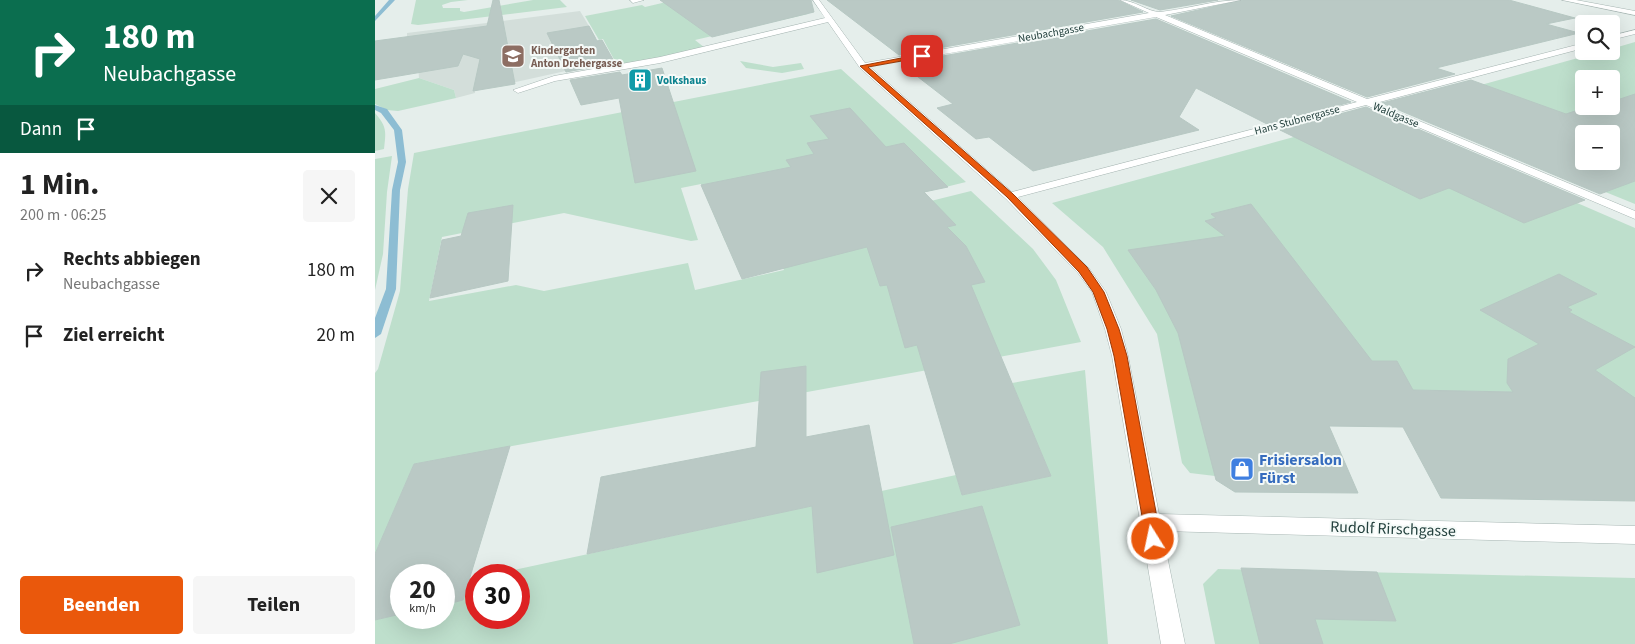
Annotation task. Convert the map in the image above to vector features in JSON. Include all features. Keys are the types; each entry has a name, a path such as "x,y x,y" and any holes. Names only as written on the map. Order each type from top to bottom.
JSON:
{"street":[{"path":"633,1 641,0"},
{"path":"816,0 863,66 1010,196 1083,270 1099,292 1121,356 1173,644"},
{"name":"Waldgasse","path":"1123,0 1635,215"},
{"name":"Neubachgasse","path":"863,66 1238,0"},
{"path":"1565,0 1635,13"},
{"path":"517,90 554,79 659,60 829,18"},
{"path":"1620,36 1635,32"},
{"name":"Hans Stubnergasse","path":"1010,196 1575,47"},
{"name":"Rudolf Rirschgasse","path":"1150,522 1635,536"}],"shaded area":[{"name":"Kindergarten Anton Drehergasse","path":"580,11 596,38 589,39 590,41 602,40 608,53 570,70 475,91 475,93 456,98 454,90 419,78 417,51 407,37 407,33"}],"green space":[{"path":"416,0 468,0 442,5 443,8 460,8 460,11 464,12 533,0 560,0 567,7 418,25 411,24"},
{"path":"675,0 800,0 808,14 695,40 705,48 672,56 617,65 603,39 599,40 585,16 642,5 645,7"},
{"path":"1635,42 1635,204 1398,108 1575,59 1620,60 1620,46"},
{"path":"740,61 773,67 801,63 804,69 782,73 746,68"},
{"path":"841,69 966,182 725,241 701,184 681,188 698,240 691,241 564,213 442,237 429,301 516,285 544,291 688,263 695,290 784,270 777,253 778,239 971,191 1033,249 1056,280 1081,342 414,464 375,554 375,373 378,369 400,291 408,189 414,153"},
{"path":"419,78 454,90 456,98 398,111 387,110 375,104 375,89"},
{"path":"375,113 384,126 385,133 384,149 375,151"},
{"path":"1374,115 1635,228 1635,501 1592,500 1513,392 1298,388 1215,476 1190,473 1182,463 1157,334 1103,247 1052,203"},
{"path":"392,156 387,192 383,254 375,290 375,159"},
{"path":"1085,370 1108,644 375,644 375,620 390,617 390,629 455,629 455,602 463,600 465,593 465,629 530,629 530,566 956,475 962,495 1051,476 1012,383"},
{"path":"1218,569 1635,578 1635,644 1215,644 1203,584"}],"building":[{"path":"493,0 499,0 515,84 473,91 480,59 463,54 458,66 375,80 375,41 487,26"},
{"path":"660,0 811,0 814,12 712,37"},
{"path":"827,0 1118,0 1143,12 899,55"},
{"path":"1131,0 1218,0 1160,10"},
{"path":"1243,0 1509,0 1575,18 1546,24 1575,32 1575,34 1436,68 1455,74 1367,97 1171,16"},
{"path":"1156,19 1351,102 1267,124 1196,88 1179,117 1199,130 1033,171 989,137 976,139 937,108 953,104 909,70 916,68 908,62"},
{"path":"589,26 597,41 602,40 615,63 566,72 547,33"},
{"path":"662,68 696,171 635,183 619,98 581,105 570,80 620,72 622,75"},
{"path":"1471,80 1566,114 1575,111 1575,115 1620,115 1620,99 1635,94 1635,181 1600,194 1382,103"},
{"path":"1366,107 1585,200 1524,223 1449,188 1420,199 1280,130"},
{"path":"850,108 886,147 904,143 948,187 924,192 956,225 947,227 966,246 985,282 971,285 1051,476 962,495 917,345 905,348 887,285 880,286 867,247 742,279 701,185 791,167 786,160 814,154 807,143 829,139 810,116"},
{"path":"1251,204 1372,361 1397,361 1413,390 1513,392 1507,383 1508,359 1539,344 1480,310 1559,274 1597,294 1567,307 1572,310 1569,312 1635,347 1595,370 1635,398 1635,501 1441,498 1403,427 1329,426 1358,493 1235,492 1216,480 1178,333 1156,290 1128,250 1225,236 1205,221 1216,218 1211,214"},
{"path":"513,205 508,281 430,298 442,240 461,236 468,213"},
{"path":"806,366 806,437 869,425 894,555 817,573 812,506 587,554 601,477 756,447 761,372"},
{"path":"510,446 474,564 465,564 465,593 463,600 455,602 455,564 390,564 390,617 375,620 375,554 414,464"},
{"path":"982,506 1020,625 949,644 914,644 891,527"},
{"path":"1241,568 1377,572 1396,621 1315,619 1323,644 1260,644"}],"waterway":[{"path":"375,19 392,0"},
{"path":"375,107 384,111 398,130 402,162 396,190 391,289 375,334"}],"place":[{"name":"Kindergarten Anton Drehergasse","path":"513,56"},
{"name":"Volkshaus","path":"640,80"},
{"name":"Frisiersalon Fürst","path":"1242,469"}],"route":[{"path":"922,56 863,66 993,180 1052,236 1083,270 1099,292 1121,356 1153,539"}]}
